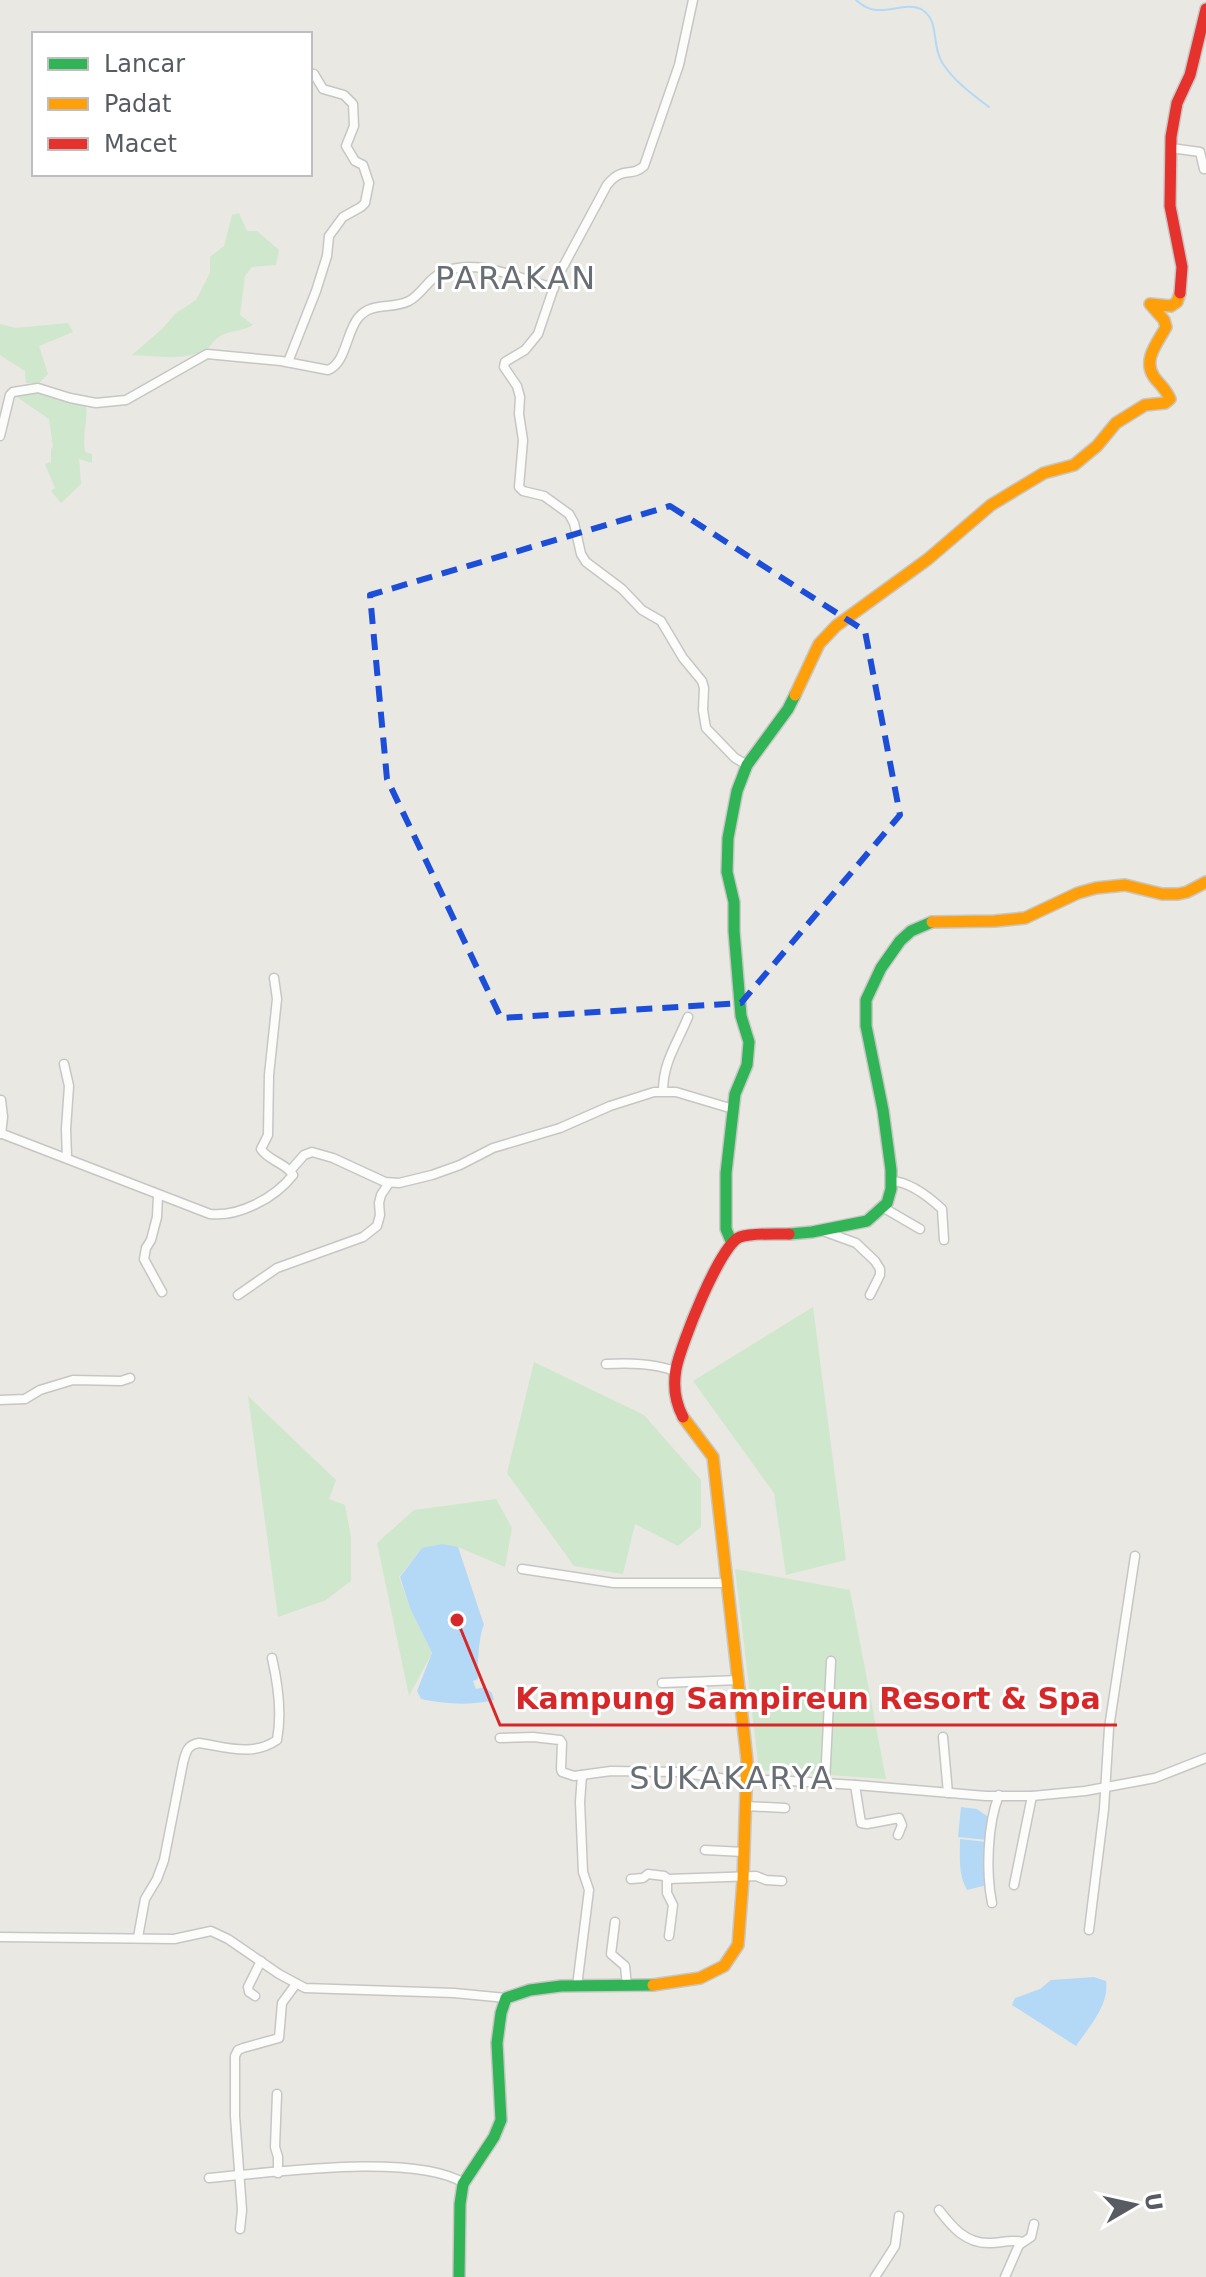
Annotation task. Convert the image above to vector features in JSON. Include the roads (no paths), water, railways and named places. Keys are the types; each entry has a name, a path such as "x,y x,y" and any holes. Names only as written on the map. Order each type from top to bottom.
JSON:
{"main road":[{"path":"459,2277 464,2183 500,2127 499,2026 506,1998 524,1991 577,1986 648,1986 686,1981 715,1971 732,1959 738,1945 747,1760 728,1583 713,1457 687,1424 676,1404 674,1392 675,1371 695,1317 731,1241 726,1229 726,1173 735,1094 747,1065 749,1042 741,1016 734,902 727,872 731,816 737,791 747,765 788,709 808,662 836,626 928,559 991,505 1044,473 1074,465 1097,446 1116,423 1145,405 1168,402 1170,399 1169,393 1151,375 1148,365 1149,357 1166,327 1150,304 1167,308 1173,305 1181,291 1181,260 1168,203 1171,148 1177,102 1189,78 1206,9"},
{"path":"731,1241 748,1236 822,1230 867,1221 884,1208 892,1181 883,1110 866,1026 866,1000 885,961 911,931 931,922 1025,918 1078,893 1096,888 1125,885 1162,894 1178,894 1206,882"}],"street":[{"path":"693,0 679,65 644,166 616,175 607,185 554,288 538,334 532,343 504,364 520,397 523,440 519,487 523,491 544,496 569,514 586,562 622,589 642,610 661,621 683,658 702,681 706,728 735,758 747,765"},
{"path":"288,362 316,291 327,256 329,236 343,217 361,207 369,183 363,165 355,161 346,146 354,126 353,104 344,95 323,89 314,74"},
{"path":"1171,148 1200,152 1206,169"},
{"path":"0,436 7,403 13,392 38,388 96,403 126,400 207,354 288,362 323,370 333,368 357,319 379,305 407,302 442,272 482,266 554,288"},
{"path":"1,1100 3,1117 0,1134 210,1214 227,1214 275,1193 293,1175 261,1149 268,1135 269,1075 277,999 274,978"},
{"path":"663,1091 665,1067 688,1017"},
{"path":"64,1064 69,1086 67,1158"},
{"path":"290,1171 304,1155 312,1152 389,1183 399,1183 460,1165 493,1148 576,1122 638,1096 663,1091 693,1096 733,1109"},
{"path":"892,1181 899,1181 916,1190 942,1209 944,1240"},
{"path":"238,1295 277,1268 363,1237 377,1226 381,1195 389,1183"},
{"path":"158,1195 157,1217 144,1259 162,1292"},
{"path":"884,1208 920,1229"},
{"path":"822,1230 856,1243 875,1261 880,1275 870,1295"},
{"path":"606,1364 647,1364 675,1371"},
{"path":"0,1400 25,1399 40,1390 73,1380 121,1381 130,1378"},
{"path":"1089,1930 1106,1787 1109,1728 1135,1556"},
{"path":"522,1569 622,1584 728,1583"},
{"path":"138,1937 145,1899 164,1860 187,1748 199,1743 248,1751 277,1740 277,1683 272,1658"},
{"path":"825,1783 831,1661"},
{"path":"662,1683 739,1680"},
{"path":"943,1737 948,1793"},
{"path":"500,1738 560,1740 561,1769 568,1774 677,1772 746,1780 1032,1796 1155,1778 1206,1758"},
{"path":"577,1986 589,1890 583,1872 582,1775"},
{"path":"855,1785 861,1823 899,1818 902,1825 898,1835"},
{"path":"992,1903 988,1842 999,1795"},
{"path":"1014,1885 1032,1796"},
{"path":"745,1806 785,1808"},
{"path":"705,1850 744,1852"},
{"path":"631,1879 643,1878 648,1874 662,1875 667,1879 756,1876 782,1881"},
{"path":"667,1879 667,1893 673,1905 669,1936"},
{"path":"615,1922 611,1954 625,1966 627,1986"},
{"path":"0,1937 181,1938 211,1931 305,1988 454,1993 506,1998"},
{"path":"255,1996 248,1987 261,1961"},
{"path":"240,2229 242,2210 235,2116 235,2056 238,2050 279,2038 282,2003 296,1984"},
{"path":"277,2094 275,2148 278,2173"},
{"path":"209,2178 340,2168 408,2168 453,2177 464,2183"},
{"path":"939,2210 952,2228 971,2240 1022,2242"},
{"path":"875,2277 895,2246 899,2216"},
{"path":"1005,2277 1022,2242 1031,2237 1034,2224"}],"water":[{"path":"442,1544 458,1547 484,1625 478,1679 473,1681 476,1689 485,1687 494,1700 467,1704 439,1702 421,1699 417,1691 432,1653 410,1608 400,1577 422,1548"},
{"path":"961,1807 977,1809 991,1819 987,1840 958,1837"},
{"path":"960,1839 987,1842 987,1885 967,1890 961,1872"},
{"path":"1094,1977 1106,1981 1105,1999 1076,2046 1012,2005 1015,1998 1040,1989 1051,1980"}],"waterway":[{"path":"856,0 873,9 921,9 931,20 939,56 947,70 989,107"}],"place":[{"name":"Kampung Sampireun Resort & Spa","path":"457,1620"}],"district":[{"name":"PARAKAN","path":"516,278"},
{"name":"SUKAKARYA","path":"732,1778"}]}
